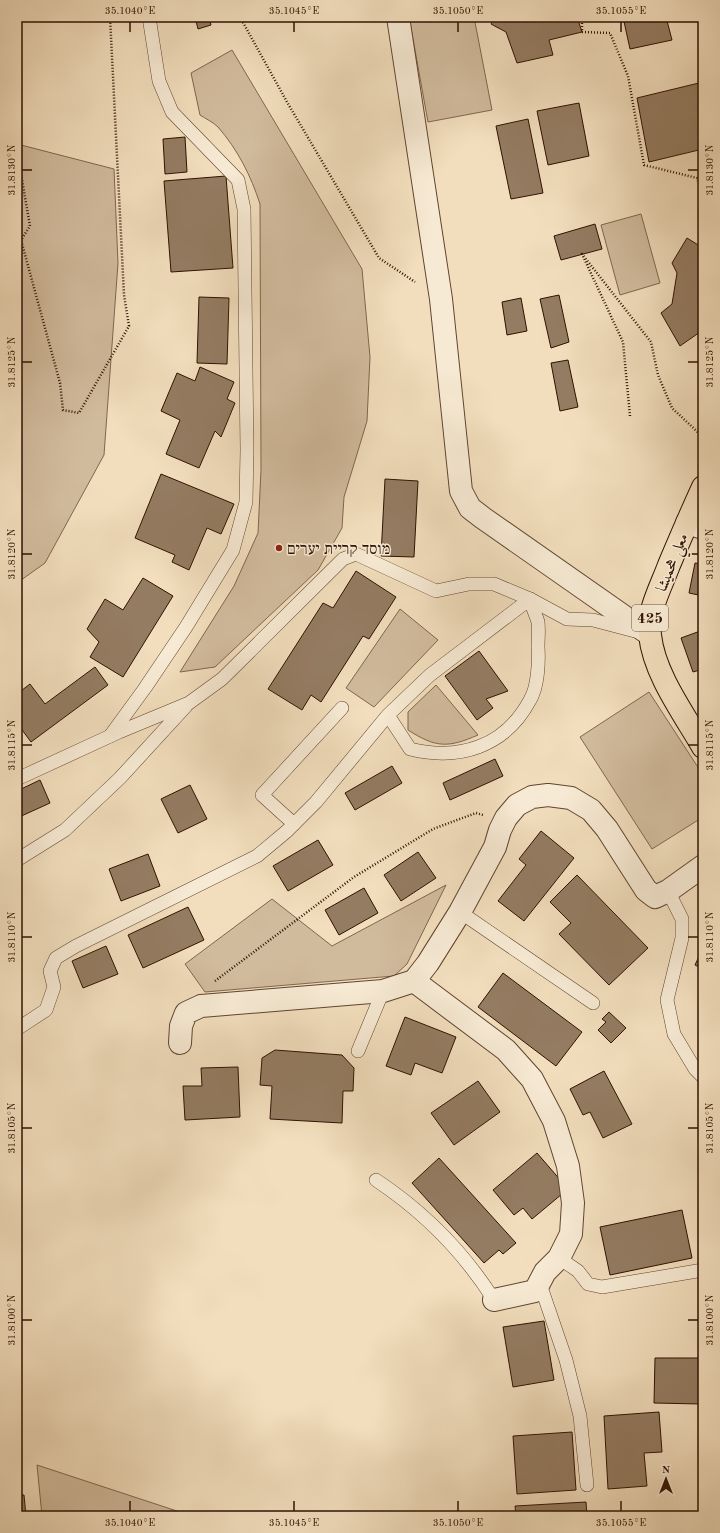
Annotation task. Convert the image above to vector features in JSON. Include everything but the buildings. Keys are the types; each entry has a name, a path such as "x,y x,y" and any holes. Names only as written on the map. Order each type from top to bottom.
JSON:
{"main road":[{"name":"معلي هحميشا","path":"703,487 695,525 656,598 650,619 649,634 653,653 663,678 703,747"}],"street":[{"path":"398,17 441,299 461,491 470,508 649,634"},
{"path":"180,1043 181,1026 186,1013 201,1006 383,991 414,981 428,963 460,912 495,847 500,830 506,818 517,805 532,797 548,795 570,798 591,810 646,890 655,897 668,891 703,866"},
{"path":"414,981 506,1050 532,1079 554,1121 568,1166 574,1203 570,1234 559,1258 545,1272 540,1284 534,1291 494,1300"}],"lane":[{"path":"110,736 182,633 233,550 246,502 247,450 244,209 238,180 172,112 159,81 149,17"},
{"path":"17,860 65,830 120,778 189,703 222,678 343,559 356,554 436,591 469,584 494,584 530,599 567,619 593,620 649,634"},
{"path":"17,1029 46,1010 54,987 50,971 56,958 76,946 257,856 294,824 316,802 388,715 430,675 530,599"},
{"path":"388,715 410,749 430,754 462,752 489,742 515,724 531,699 539,665 538,622 530,599"},
{"path":"17,779 110,736 189,703"},
{"path":"294,824 262,795 342,708"},
{"path":"668,891 682,919 682,938 667,1000 674,1034 695,1070 703,1077"},
{"path":"460,912 593,1003"},
{"path":"358,1052 383,991"},
{"path":"376,1180 405,1199 431,1222 480,1277 494,1300"},
{"path":"559,1258 578,1271 588,1284 602,1287 703,1270"},
{"path":"540,1284 566,1360 580,1416 587,1485"}],"path":[{"path":"17,237 21,240 60,383 63,410 79,413 129,326 124,295 110,17"},
{"path":"240,17 287,102 379,258 441,299"},
{"path":"582,17 582,32 610,33 628,76 644,165 696,178 703,197"},
{"path":"17,151 30,226 21,240"},
{"path":"630,416 623,342 582,254 651,342 658,375 672,408 703,437"},
{"path":"212,984 354,877 433,829 476,813 506,818"}],"shaded area":[{"path":"409,17 474,17 492,110 428,122"},
{"path":"232,50 362,269 370,357 367,421 344,497 342,528 318,570 215,667 180,672 234,586 258,533 261,470 260,204 248,173 232,145 218,127 200,115 191,73"},
{"path":"17,144 114,169 118,263 104,455 45,563 17,583"},
{"path":"641,214 660,283 620,295 601,225"},
{"path":"400,609 438,640 374,707 346,688"},
{"path":"436,685 478,735 450,744 442,744 427,740 408,730 408,712"},
{"path":"649,692 703,775 703,817 652,849 580,737"},
{"path":"446,885 407,964 394,976 205,992 185,964 272,899 332,946"},
{"path":"37,1465 183,1513 158,1516 42,1516"}],"place":[{"name":"מוסד קריית יערים","path":"279,548"}]}
